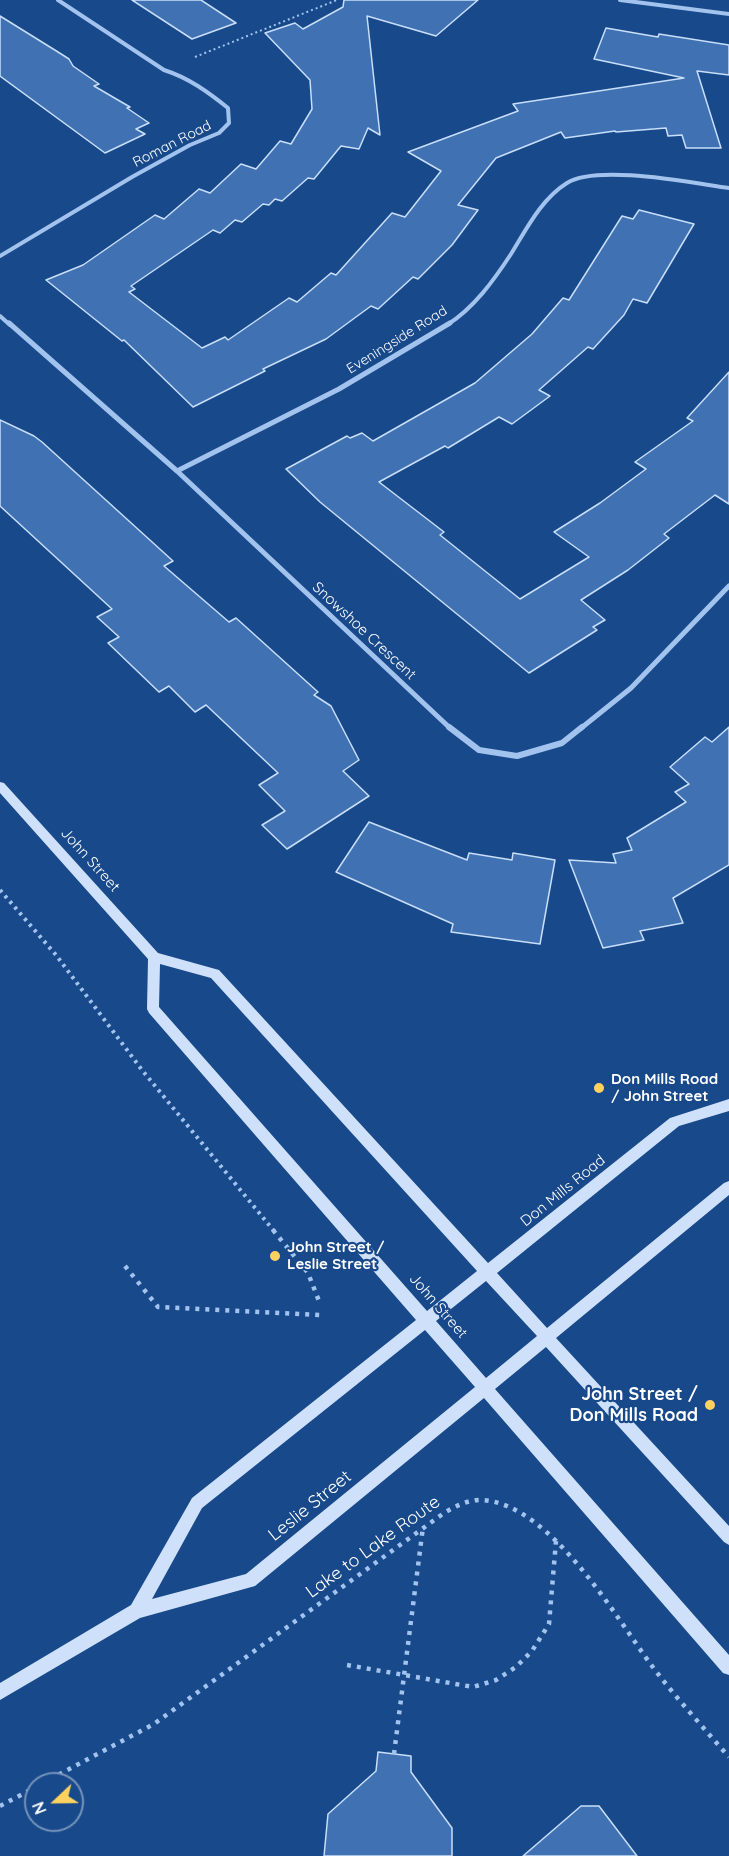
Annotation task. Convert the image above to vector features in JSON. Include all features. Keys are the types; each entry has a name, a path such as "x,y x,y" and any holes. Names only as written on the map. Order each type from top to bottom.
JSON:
{"main road":[{"name":"John Street","path":"0,786 154,957 153,1009 729,1666"},
{"path":"154,957 215,974 729,1537"},
{"name":"Don Mills Road","path":"427,1321 675,1122 729,1105"},
{"path":"485,1387 729,1187"},
{"path":"137,1611 197,1503 427,1321"},
{"name":"Leslie Street","path":"0,1692 137,1611 250,1581 485,1387"}],"street":[{"name":"Roman Road","path":"0,256 132,177 190,145 219,133 229,123 228,108 203,87 178,74 164,70 58,0"},
{"path":"620,0 729,14"},
{"name":"Eveningside Road","path":"177,471 339,389 403,354 452,322 492,283 528,231 540,208 567,183 587,176 632,176 729,188"},
{"name":"Snowshoe Crescent","path":"0,316 177,471 449,727 479,750 517,756 562,743 631,688 729,586"}],"path":[{"path":"164,70 337,0"},
{"path":"0,890 56,955 142,1070 308,1274 319,1301"},
{"path":"125,1266 158,1307 320,1315"},
{"name":"Lake to Lake Route","path":"64,1772 154,1725 423,1527 463,1502 484,1500 505,1505 533,1520 556,1541 617,1616 652,1666 729,1757"},
{"path":"394,1754 423,1527"},
{"path":"347,1665 473,1687 496,1680 516,1667 532,1651 549,1624 556,1541"},
{"path":"0,1806 24,1793"}],"building":[{"path":"132,0 201,0 236,23 192,39"},
{"path":"344,0 478,0 436,36 367,16 380,135 368,128 359,149 341,146 314,179 308,178 282,201 275,199 269,205 263,204 242,222 235,220 220,233 213,230 131,286 135,289 129,292 202,348 225,337 228,340 289,298 297,302 331,273 336,275 392,213 405,217 441,171 408,152 518,111 513,104 684,78 594,59 606,28 729,45 729,75 697,71 721,148 686,148 682,135 668,136 666,128 615,131 565,138 561,132 496,158 458,205 478,210 452,245 418,279 413,277 378,309 371,306 326,339 263,369 265,371 193,407 124,340 122,341 46,280 83,265 155,215 164,219 199,189 210,193 241,164 256,169 280,141 291,144 312,109 310,80 265,33 295,23 303,29 343,7"},
{"path":"0,16 69,59 73,66 99,84 94,86 130,107 127,108 149,123 136,129 145,134 105,153 0,76"},
{"path":"639,210 694,224 647,303 633,299 624,315 593,349 588,347 539,390 550,396 512,424 499,417 448,448 445,446 379,482 444,532 440,535 520,599 589,557 554,532 600,503 646,469 635,462 693,421 687,418 729,372 729,504 715,495 664,534 669,538 628,570 581,600 605,620 593,627 597,630 529,673 320,502 286,469 347,436 350,438 362,433 373,441 475,383 532,334 563,298 569,300 622,216 633,219"},
{"path":"0,420 42,442 173,561 164,566 229,622 236,618 318,692 314,695 331,706 359,760 343,771 369,796 287,849 262,825 285,811 259,785 278,773 206,705 195,712 169,686 159,692 108,643 119,637 97,617 112,609 0,506"},
{"path":"729,727 729,865 673,898 683,923 640,931 644,940 603,948 569,860 616,863 613,854 632,850 627,838 686,802 675,792 689,784 670,767 705,737 712,742"},
{"path":"369,822 467,860 469,853 512,860 513,853 555,860 540,944 451,932 453,924 336,872"},
{"path":"378,1752 411,1756 411,1772 452,1828 452,1856 324,1856 328,1814 376,1771"},
{"path":"581,1806 599,1806 637,1856 523,1856"}],"place":[{"name":"Don Mills Road / John Street","path":"599,1088"},
{"name":"John Street / Leslie Street","path":"275,1256"},
{"name":"John Street / Don Mills Road","path":"710,1405"}]}
